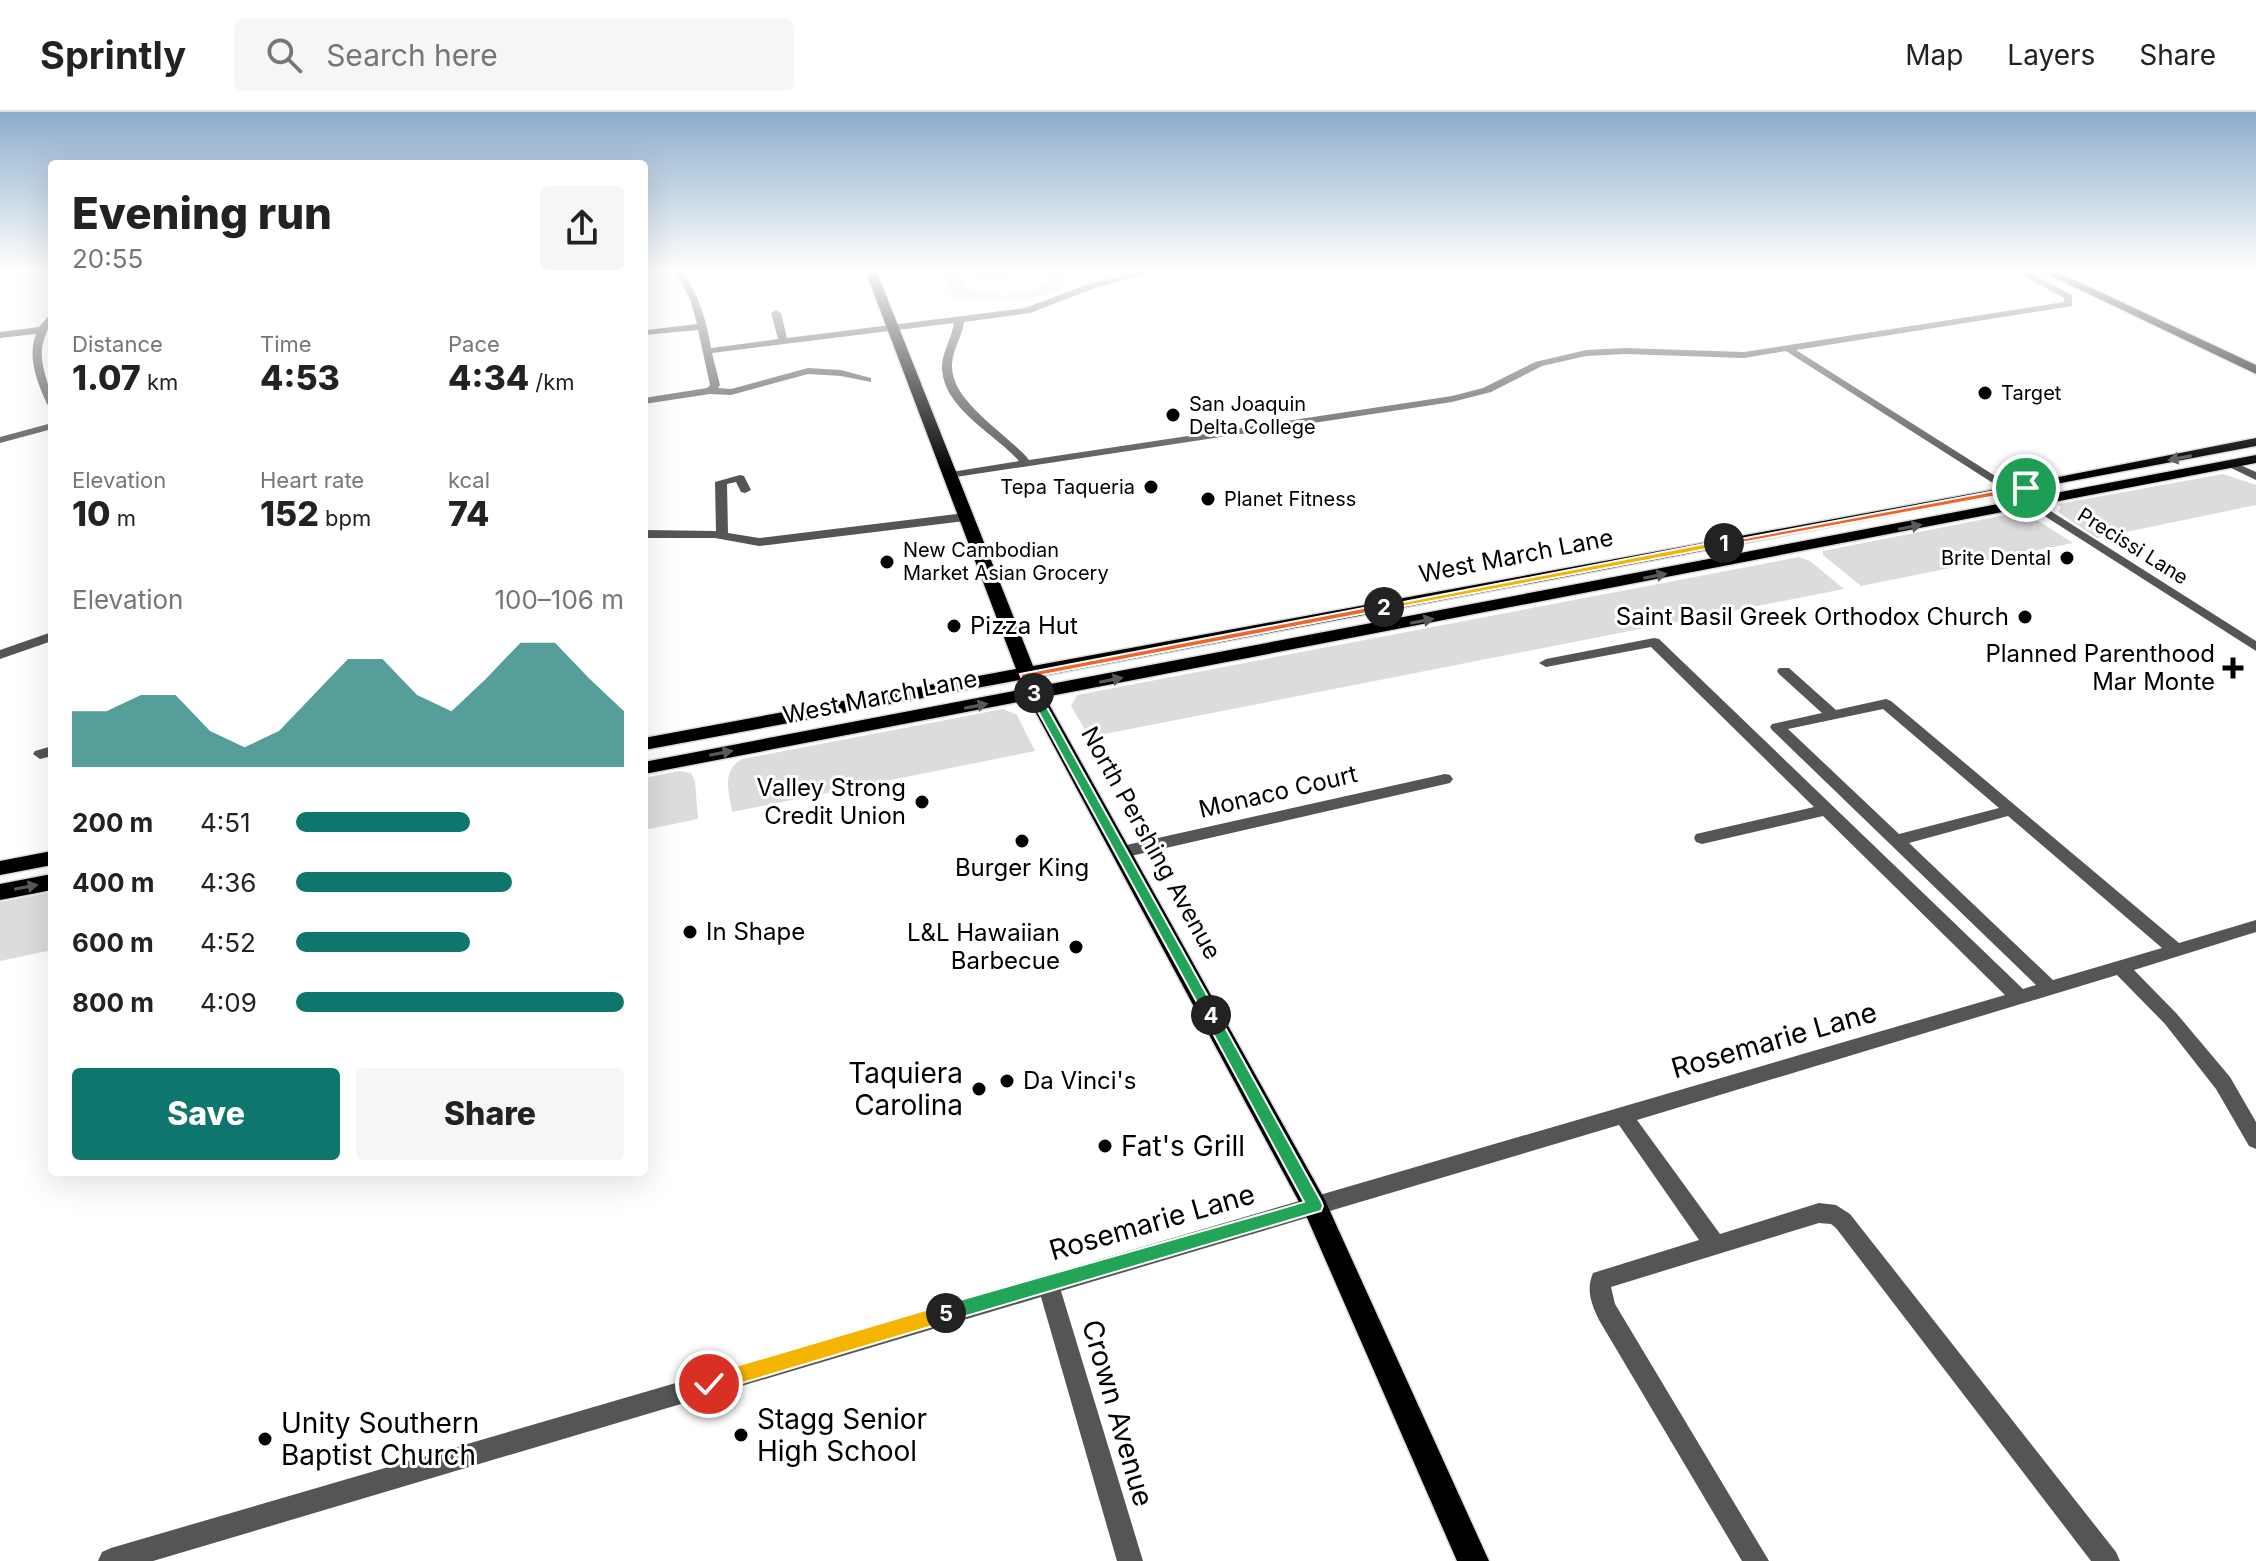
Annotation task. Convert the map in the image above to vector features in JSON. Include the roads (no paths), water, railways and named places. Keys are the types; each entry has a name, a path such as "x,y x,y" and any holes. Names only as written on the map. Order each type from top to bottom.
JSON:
{"main road":[{"name":"North Pershing Avenue","path":"896,338 1030,684 1315,1206 1473,1561"},
{"path":"2187,338 2256,370"},
{"path":"2214,338 2256,357"},
{"name":"West March Lane","path":"648,767 1030,684 2256,442"},
{"name":"West March Lane","path":"648,743 1030,684 2029,504 2256,459"},
{"path":"0,868 48,859"},
{"path":"0,892 48,883"}],"street":[{"path":"43,338 34,358 48,394"},
{"path":"706,338 715,385 710,391"},
{"path":"782,338 783,342"},
{"path":"708,351 817,338"},
{"path":"956,338 948,356 947,370 952,388 974,414 1012,444 1026,463"},
{"path":"949,475 1452,399 1495,387 1539,364 1577,354 1625,351 1726,356 1854,338"},
{"name":"Precissi Lane","path":"1787,348 2256,647"},
{"path":"648,400 710,391 731,392 808,371 841,373 867,380"},
{"path":"0,440 48,427"},
{"path":"2231,464 2256,477"},
{"path":"722,535 721,482 740,478 745,490"},
{"path":"648,534 722,535 759,542 965,517"},
{"path":"0,655 48,637"},
{"path":"1546,663 1654,642 2020,998"},
{"path":"1784,671 1833,715"},
{"path":"2051,989 1777,727 1886,704 2176,950"},
{"name":"Monaco Court","path":"1122,852 1445,779"},
{"path":"1702,838 1825,810"},
{"path":"1896,841 2012,810"},
{"name":"Rosemarie Lane","path":"111,1561 2256,926"},
{"path":"2121,968 2171,1019 2223,1083 2256,1140"},
{"path":"1623,1115 1714,1243"},
{"path":"1756,1561 1599,1297 1601,1280 1819,1213 1836,1215 1843,1221 2107,1561"},
{"name":"Crown Avenue","path":"1048,1283 1130,1561"}],"place":[{"name":"Target","path":"1985,393"},
{"name":"San Joaquin Delta College","path":"1173,415"},
{"name":"Tepa Taqueria","path":"1151,487"},
{"name":"Planet Fitness","path":"1208,499"},
{"name":"Brite Dental","path":"2067,558"},
{"name":"New Cambodian Market Asian Grocery","path":"887,562"},
{"name":"Saint Basil Greek Orthodox Church","path":"2025,617"},
{"name":"Pizza Hut","path":"954,626"},
{"name":"Planned Parenthood Mar Monte","path":"2233,668"},
{"name":"Valley Strong Credit Union","path":"922,802"},
{"name":"Burger King","path":"1022,841"},
{"name":"In Shape","path":"690,932"},
{"name":"L&L Hawaiian Barbecue","path":"1076,947"},
{"name":"Da Vinci's","path":"1007,1081"},
{"name":"Taquiera Carolina","path":"979,1089"},
{"name":"Fat's Grill","path":"1105,1146"},
{"name":"Stagg Senior High School","path":"741,1435"},
{"name":"Unity Southern Baptist Church","path":"265,1439"}]}
